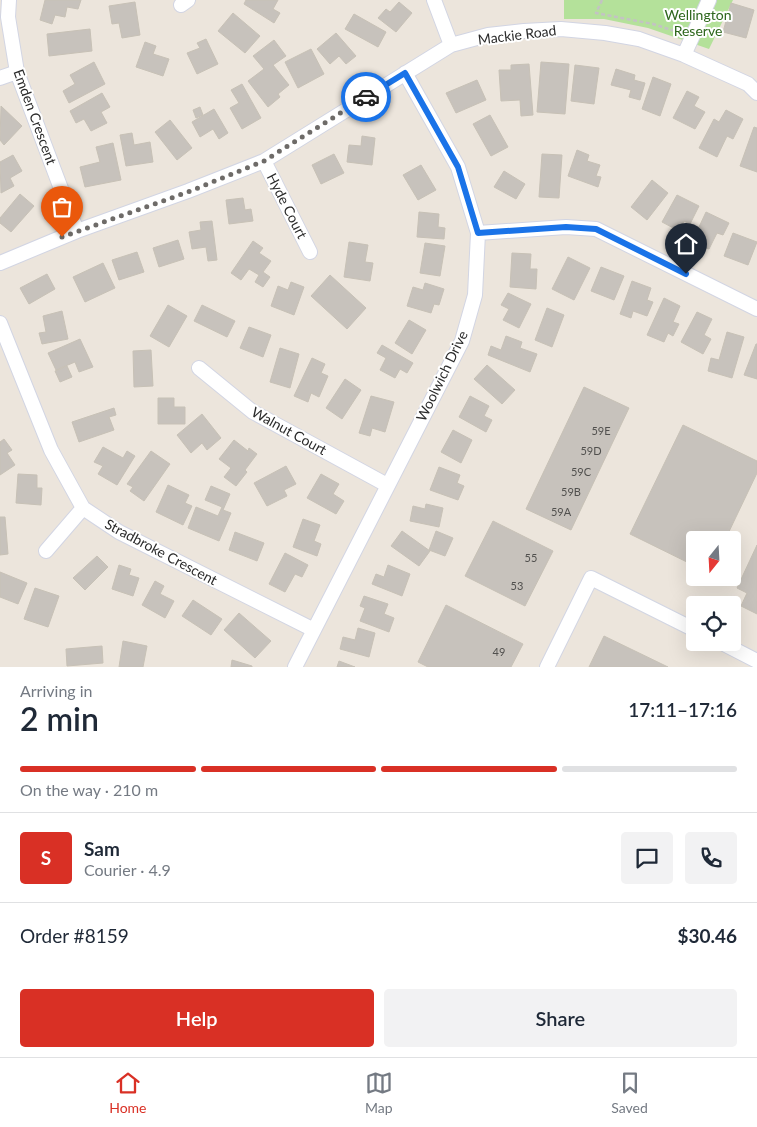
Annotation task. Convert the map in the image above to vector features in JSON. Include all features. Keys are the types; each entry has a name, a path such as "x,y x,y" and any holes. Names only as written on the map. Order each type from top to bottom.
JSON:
{"street":[{"name":"Emden Crescent","path":"9,0 8,17 17,72 78,231"},
{"path":"434,0 451,45"},
{"path":"684,55 709,0"},
{"name":"Mackie Road","path":"0,262 78,231 188,192 264,161 451,45 488,35 561,29 605,33 640,39 684,55 754,86"},
{"path":"0,78 17,72"},
{"name":"Woolwich Drive","path":"295,667 462,341 475,295 478,233 458,167 405,73"},
{"name":"Hyde Court","path":"264,161 310,252"},
{"path":"478,233 566,227 596,229 757,309"},
{"name":"Stradbroke Crescent","path":"0,323 51,450 83,508 119,532 314,630"},
{"name":"Walnut Court","path":"199,368 253,412 387,485"},
{"path":"46,551 83,508"},
{"path":"547,667 590,578 686,626"},
{"path":"738,651 757,661"}],"path":[{"path":"602,0 596,13 653,24 682,33"}],"green space":[{"name":"Wellington Reserve","path":"564,0 733,0 709,49 648,28 604,19 564,19"}],"building":[{"path":"45,0 81,0 78,9 67,7 65,17 55,15 52,24 40,20"},
{"path":"246,0 278,0 273,9 280,13 274,23 244,4"},
{"path":"135,2 140,35 122,38 119,23 112,24 109,6"},
{"path":"399,2 412,13 396,32 378,18 386,9 390,12"},
{"path":"731,3 754,10 746,38 723,32"},
{"path":"233,13 260,36 245,53 218,31"},
{"path":"354,14 386,32 378,47 345,29"},
{"path":"90,29 92,51 49,56 47,34"},
{"path":"336,33 356,56 346,64 339,56 330,64 317,49"},
{"path":"206,39 218,64 197,74 187,53 200,48 197,43"},
{"path":"274,40 286,56 273,65 289,85 278,94 280,97 268,107 248,81 264,69 253,56"},
{"path":"145,42 156,46 153,54 169,59 163,76 136,67"},
{"path":"311,49 324,74 298,88 285,62"},
{"path":"94,62 105,84 69,103 63,91 75,84 70,75"},
{"path":"541,62 569,64 565,114 537,112"},
{"path":"529,64 533,115 521,116 520,100 501,101 499,70 511,70 511,65"},
{"path":"575,65 599,68 594,104 571,101"},
{"path":"616,69 635,75 634,80 645,83 640,100 629,97 631,90 611,85"},
{"path":"653,77 671,84 660,116 642,109"},
{"path":"477,80 486,100 456,113 446,93"},
{"path":"242,84 261,118 242,129 230,108 239,103 231,90"},
{"path":"687,91 699,97 694,106 705,112 695,129 673,118"},
{"path":"102,93 110,107 101,112 107,123 91,131 84,119 76,123 70,111"},
{"path":"1,106 22,126 4,145 0,140"},
{"path":"200,107 203,115 196,118 193,110"},
{"path":"214,109 228,133 219,139 213,129 200,137 192,122"},
{"path":"726,110 743,119 733,139 727,136 717,157 699,148 714,119 719,122"},
{"path":"490,115 508,147 491,156 473,124"},
{"path":"170,120 192,148 177,160 155,132"},
{"path":"754,127 757,128 757,172 740,166"},
{"path":"132,133 134,145 150,142 153,162 126,166 120,135"},
{"path":"362,136 375,138 372,165 347,162 349,145 361,146"},
{"path":"113,143 121,180 85,187 80,167 100,162 96,147"},
{"path":"577,150 589,155 587,161 600,165 596,176 601,177 598,187 568,176"},
{"path":"334,154 344,173 321,184 312,165"},
{"path":"542,154 562,155 559,198 539,197"},
{"path":"13,155 22,171 10,178 14,186 1,193 0,162"},
{"path":"421,165 436,190 418,200 403,175"},
{"path":"504,171 525,184 516,199 494,187"},
{"path":"652,180 668,193 647,220 631,207"},
{"path":"20,194 34,206 11,232 0,223 0,218"},
{"path":"677,195 699,206 690,224 684,221 679,231 662,222"},
{"path":"243,198 245,210 251,209 253,221 229,224 226,200"},
{"path":"419,212 439,214 438,227 445,228 444,239 417,237"},
{"path":"706,212 729,223 723,235 717,233 709,249 692,242"},
{"path":"212,221 217,260 208,261 206,247 192,249 189,232 201,230 200,222"},
{"path":"733,233 757,242 748,265 724,256"},
{"path":"178,240 184,259 159,267 153,248"},
{"path":"253,241 263,248 259,253 271,261 263,272 270,277 263,287 255,282 259,275 249,269 241,280 231,273"},
{"path":"349,242 368,245 365,262 373,263 370,281 344,277"},
{"path":"425,243 445,246 440,276 420,273"},
{"path":"137,252 144,272 119,280 112,260"},
{"path":"512,253 531,254 530,269 537,269 536,289 510,287"},
{"path":"568,257 590,268 574,300 552,289"},
{"path":"103,263 115,288 85,302 73,277"},
{"path":"601,267 624,276 614,300 591,291"},
{"path":"47,274 55,289 29,304 20,288"},
{"path":"330,275 366,308 347,329 311,296"},
{"path":"632,281 651,288 647,300 653,302 647,316 633,311 631,318 620,314"},
{"path":"291,282 304,287 294,315 271,306 278,286 288,290"},
{"path":"425,283 444,289 439,305 434,304 431,313 407,306 413,287 423,290"},
{"path":"508,293 531,304 519,328 503,320 509,309 501,305"},
{"path":"664,298 680,306 673,322 679,324 673,336 668,333 664,342 647,335"},
{"path":"168,305 187,316 169,347 150,336"},
{"path":"202,305 235,321 227,337 194,321"},
{"path":"547,308 564,315 552,347 535,340"},
{"path":"62,311 68,339 42,344 39,333 46,332 43,316"},
{"path":"697,312 712,319 704,335 711,339 703,354 681,342"},
{"path":"409,320 426,330 412,354 395,343"},
{"path":"249,327 271,335 263,357 240,348"},
{"path":"727,332 744,337 732,378 708,371 711,358 719,360"},
{"path":"506,336 522,342 520,348 537,354 530,372 488,355 491,346 501,350"},
{"path":"80,339 93,367 79,372 75,362 56,370 48,353"},
{"path":"757,344 757,379 744,375"},
{"path":"382,345 413,363 407,373 400,369 395,378 380,370 386,358 377,353"},
{"path":"280,348 299,354 290,388 270,382"},
{"path":"151,350 153,386 134,387 133,351"},
{"path":"312,358 325,364 321,373 328,376 319,397 311,393 308,402 294,396"},
{"path":"487,365 515,390 502,404 474,379"},
{"path":"67,366 72,377 60,382 55,371"},
{"path":"345,379 361,390 342,419 326,408"},
{"path":"584,387 629,408 571,530 526,509"},
{"path":"371,396 394,402 385,432 372,428 370,436 359,433"},
{"path":"470,396 489,406 484,416 492,420 486,432 459,417"},
{"path":"158,398 174,398 174,407 185,407 185,424 158,424"},
{"path":"114,408 116,415 109,417 114,430 79,442 72,422"},
{"path":"202,414 221,438 207,450 202,443 191,453 177,435"},
{"path":"683,425 757,461 757,473 729,531 686,531 686,562 630,534"},
{"path":"453,430 472,440 461,463 441,452"},
{"path":"4,439 12,450 7,453 15,465 0,475 0,442"},
{"path":"234,440 248,451 249,448 257,454 245,470 247,472 236,486 224,477 231,468 219,459"},
{"path":"103,447 123,458 127,451 135,456 117,485 98,474 103,466 94,462"},
{"path":"151,451 170,464 144,501 130,491 133,487 127,484"},
{"path":"286,466 296,484 284,490 287,496 267,506 254,483"},
{"path":"439,467 460,475 457,483 464,486 458,500 430,490"},
{"path":"18,474 37,475 37,488 42,488 41,505 16,503"},
{"path":"321,474 339,484 333,494 344,501 336,514 307,498"},
{"path":"168,485 189,495 185,503 192,506 183,525 156,512"},
{"path":"211,486 230,494 223,510 231,513 219,541 188,528 196,507 218,516 222,507 205,500"},
{"path":"426,504 443,508 439,527 410,521 413,506 425,509"},
{"path":"0,517 5,517 8,554 0,555"},
{"path":"303,519 320,525 314,541 321,544 317,556 293,547"},
{"path":"493,521 553,551 525,606 465,576"},
{"path":"402,531 430,551 419,566 391,546"},
{"path":"436,531 453,538 445,556 429,550"},
{"path":"235,532 264,543 257,561 229,550"},
{"path":"757,545 757,614 741,606 747,593 737,588 741,586 741,579"},
{"path":"285,553 308,565 302,577 295,574 285,592 269,584"},
{"path":"97,556 108,567 85,590 73,578"},
{"path":"119,565 131,569 129,575 139,578 133,596 112,589"},
{"path":"388,565 410,574 402,596 372,584 376,574 384,577"},
{"path":"0,572 27,583 18,604 0,597"},
{"path":"155,581 164,586 160,594 174,601 165,618 142,605"},
{"path":"35,588 59,596 48,627 24,619"},
{"path":"364,596 388,604 384,614 394,618 389,632 360,621 365,608 360,606"},
{"path":"193,600 222,619 211,635 182,616"},
{"path":"446,605 523,644 511,667 428,667 418,662"},
{"path":"239,613 271,641 255,658 224,630"},
{"path":"358,628 375,633 369,657 340,649 343,637 355,640"},
{"path":"604,636 668,667 589,667"},
{"path":"123,641 147,646 143,667 119,667"},
{"path":"102,646 103,663 67,666 66,649"},
{"path":"232,660 252,666 252,667 231,667"},
{"path":"339,661 355,667 337,667"}],"way so far":[{"path":"62,237 188,192 264,161 366,97"}],"route":[{"path":"366,97 405,73 458,167 478,233 566,227 596,229 686,274"}]}
